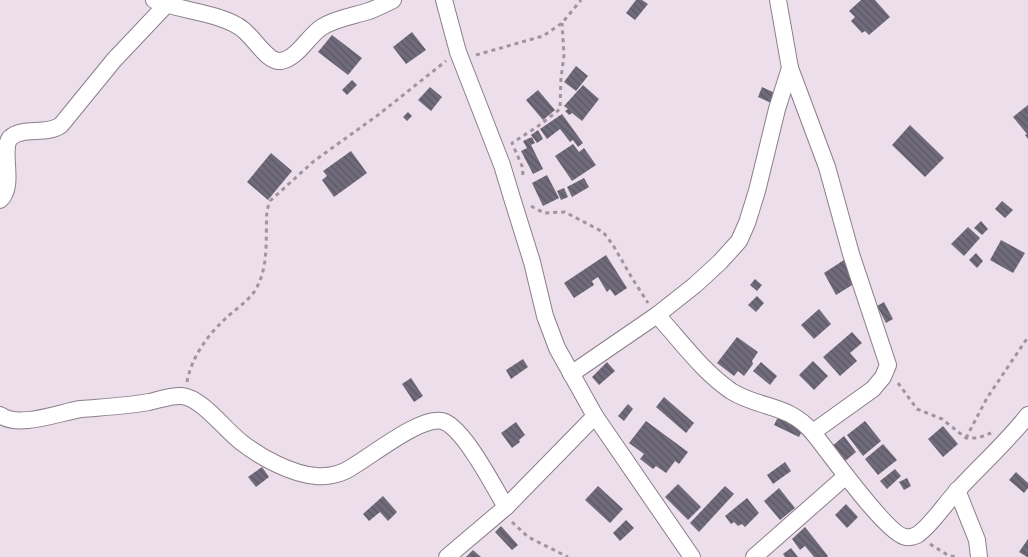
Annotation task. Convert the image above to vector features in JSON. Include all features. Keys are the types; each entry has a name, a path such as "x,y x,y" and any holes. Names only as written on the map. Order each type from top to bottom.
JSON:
{"street":[{"path":"0,200 6,193 4,152 7,139 18,134 55,130 61,125 160,2 224,19 240,26 252,36 267,56 274,61 281,61 290,57 319,29 330,23 369,11 393,0"},
{"path":"444,0 459,56 516,198 545,316 556,348 594,416 692,557"},
{"path":"778,0 790,68 827,167 851,254 888,365 884,377 873,388 812,432"},
{"path":"571,374 656,315 695,285 739,241 757,191 776,109 790,68"},
{"path":"656,315 720,383 734,392 781,409 792,415 812,432 875,510 900,535 907,538 916,536 957,490 1019,428 1028,415"},
{"path":"0,416 16,420 41,418 80,410 117,408 172,396 183,396 203,407 240,442 258,454 280,465 317,476 332,475 345,471 403,434 430,421 439,420 446,422 458,433 477,459 504,509"},
{"path":"447,557 504,509 594,416"},
{"path":"754,557 846,476"},
{"path":"957,490 977,540 979,557"}],"path":[{"path":"187,398 186,386 188,377 202,344 254,292 260,278 266,258 267,210 270,201 314,161 459,56 543,36 562,22 580,0"},
{"path":"562,22 564,55 560,109 538,128 512,143 522,166 524,183 516,198 544,213 566,212 603,232 614,244 632,278 656,315"},
{"path":"966,438 987,398 1028,337"},
{"path":"888,365 917,409 942,419 966,438 978,438 992,432"},
{"path":"504,509 528,537 568,557"},
{"path":"916,536 946,554 956,557"}],"building":[{"path":"636,0 642,0 648,4 635,20 626,13"},
{"path":"861,0 875,0 890,17 869,35 865,31 862,33 851,21 855,17 849,11"},
{"path":"412,32 426,50 406,64 393,47"},
{"path":"332,35 362,58 348,75 318,52"},
{"path":"576,66 588,76 576,91 564,82"},
{"path":"352,80 357,85 347,95 342,90"},
{"path":"583,85 599,99 582,121 572,113 569,115 565,111 568,109 564,106"},
{"path":"430,87 442,97 431,111 418,100"},
{"path":"762,87 775,93 771,103 758,97"},
{"path":"538,90 555,110 543,120 526,100"},
{"path":"1028,105 1028,139 1025,135 1027,134 1013,117"},
{"path":"408,112 412,116 407,121 403,117"},
{"path":"562,114 583,143 578,147 573,140 570,142 560,129 547,139 540,129"},
{"path":"910,125 944,158 925,177 892,145"},
{"path":"538,130 543,139 537,143 531,135"},
{"path":"532,137 535,143 531,145 543,169 533,174 521,151 527,148 523,141"},
{"path":"573,144 579,152 584,148 596,165 572,181 555,156"},
{"path":"351,151 367,173 334,197 322,180 327,176 323,171"},
{"path":"271,153 292,171 268,200 247,182"},
{"path":"547,175 559,198 543,206 532,183"},
{"path":"584,178 589,187 572,197 567,187"},
{"path":"564,188 568,197 561,200 557,191"},
{"path":"1002,201 1013,210 1005,218 995,209"},
{"path":"981,221 988,229 982,235 974,228"},
{"path":"968,227 980,238 964,256 951,244"},
{"path":"1001,240 1025,253 1013,273 990,260"},
{"path":"976,253 983,261 977,268 969,260"},
{"path":"606,255 627,288 615,296 610,289 607,292 598,277 592,281 594,285 574,298 564,283"},
{"path":"844,260 857,282 836,295 824,273"},
{"path":"755,279 762,285 757,291 750,285"},
{"path":"757,296 764,303 756,312 748,305"},
{"path":"884,302 893,319 886,323 877,306"},
{"path":"819,309 831,324 814,339 801,325"},
{"path":"852,332 862,343 850,353 857,361 840,376 823,357"},
{"path":"737,337 758,352 752,361 753,364 744,376 738,371 734,376 717,363"},
{"path":"523,359 528,367 511,379 506,370"},
{"path":"813,361 828,376 814,390 799,375"},
{"path":"607,362 615,371 599,385 592,377"},
{"path":"761,362 777,376 770,385 753,371"},
{"path":"411,378 423,396 414,402 402,384"},
{"path":"664,397 694,423 686,433 656,407"},
{"path":"628,404 633,409 624,421 618,416"},
{"path":"779,415 804,427 799,437 774,425"},
{"path":"646,421 688,452 679,464 675,461 666,473 656,466 653,469 640,459 644,454 629,443"},
{"path":"865,421 881,441 863,456 847,435"},
{"path":"516,422 525,435 512,448 501,433"},
{"path":"943,426 958,444 943,457 928,439"},
{"path":"844,436 856,452 844,462 831,447"},
{"path":"883,444 897,460 878,475 865,459"},
{"path":"785,462 791,471 773,484 767,475"},
{"path":"262,467 269,477 256,487 248,477"},
{"path":"895,469 901,476 887,489 880,481"},
{"path":"1016,472 1028,483 1028,488 1024,493 1009,480"},
{"path":"907,478 911,486 904,490 899,482"},
{"path":"678,484 701,507 688,520 665,497"},
{"path":"598,486 623,509 610,523 585,500"},
{"path":"725,486 734,494 699,532 690,523"},
{"path":"779,488 795,508 780,520 764,501"},
{"path":"383,496 397,512 388,521 380,512 369,521 363,514"},
{"path":"747,498 759,513 745,527 742,524 738,526 734,522 731,524 725,516"},
{"path":"846,504 858,517 847,528 835,515"},
{"path":"626,520 634,528 620,541 613,533"},
{"path":"501,526 518,545 512,550 495,532"},
{"path":"805,527 827,557 814,557 805,546 800,550 792,539"},
{"path":"1028,539 1028,557 1027,557 1019,552"},
{"path":"791,548 798,557 785,557 783,554"},
{"path":"473,550 481,557 466,557"}]}
